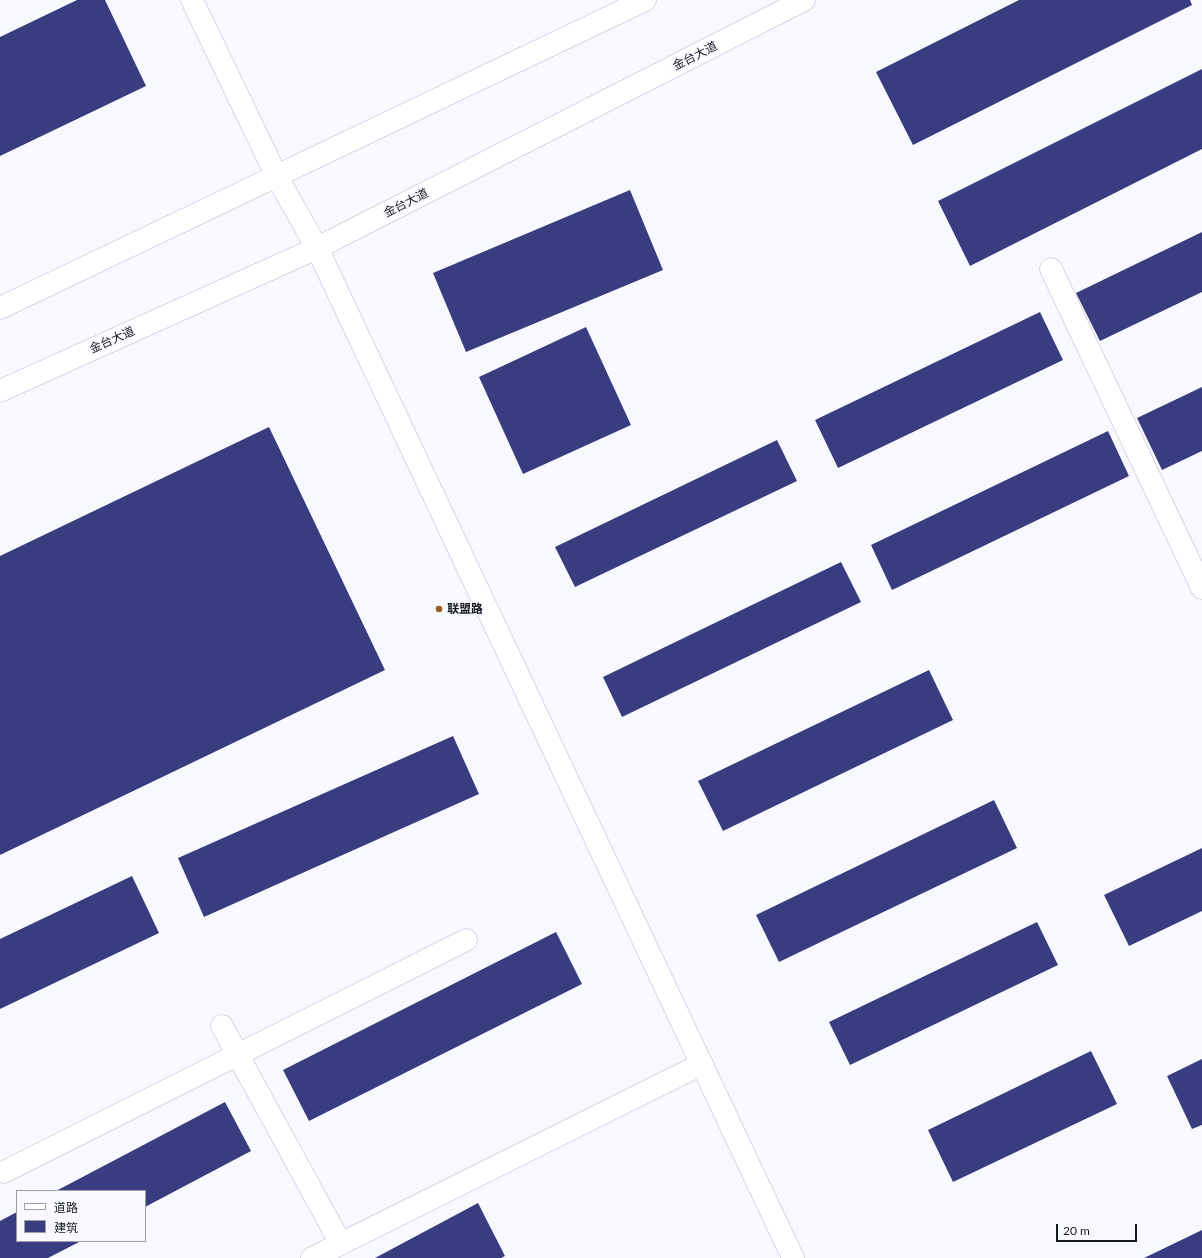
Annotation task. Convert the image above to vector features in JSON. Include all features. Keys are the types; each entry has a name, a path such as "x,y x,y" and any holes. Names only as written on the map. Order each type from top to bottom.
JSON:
{"main road":[{"path":"192,0 277,177 317,248 793,1258"},
{"path":"0,308 645,0"},
{"name":"金台大道","path":"0,391 317,248 804,0"},
{"path":"1051,269 1202,588"},
{"path":"4,1172 466,940"},
{"path":"222,1026 341,1244"},
{"path":"312,1258 702,1064"}],"building":[{"path":"77,0 105,0 146,86 0,156 0,37"},
{"path":"1019,0 1190,0 1192,5 913,145 876,72"},
{"path":"1202,69 1202,149 970,266 938,201"},
{"path":"630,190 663,270 466,352 433,273"},
{"path":"1202,232 1202,292 1100,341 1076,293"},
{"path":"1040,312 1063,360 838,468 815,420"},
{"path":"586,327 631,425 523,474 479,377"},
{"path":"1202,387 1202,451 1162,470 1137,418"},
{"path":"269,427 385,670 0,855 0,556"},
{"path":"1108,431 1129,476 892,590 871,545"},
{"path":"777,440 797,481 575,587 555,547"},
{"path":"841,562 861,602 622,717 603,677"},
{"path":"929,670 953,720 723,831 698,781"},
{"path":"453,736 479,794 204,917 178,858"},
{"path":"994,800 1017,848 779,962 756,915"},
{"path":"1202,848 1202,911 1129,946 1104,895"},
{"path":"132,876 159,933 0,1009 0,939"},
{"path":"1037,922 1058,965 850,1065 829,1022"},
{"path":"556,932 582,984 309,1121 283,1070"},
{"path":"1091,1051 1117,1104 953,1182 928,1130"},
{"path":"1202,1059 1202,1125 1192,1129 1167,1076"},
{"path":"225,1102 251,1151 146,1206 146,1190 58,1190"},
{"path":"478,1203 505,1256 501,1258 375,1258"},
{"path":"16,1213 16,1242 79,1242 48,1258 0,1258 0,1221"},
{"path":"1202,1230 1202,1258 1144,1258"}],"place":[{"name":"联盟路","path":"439,609"}]}
